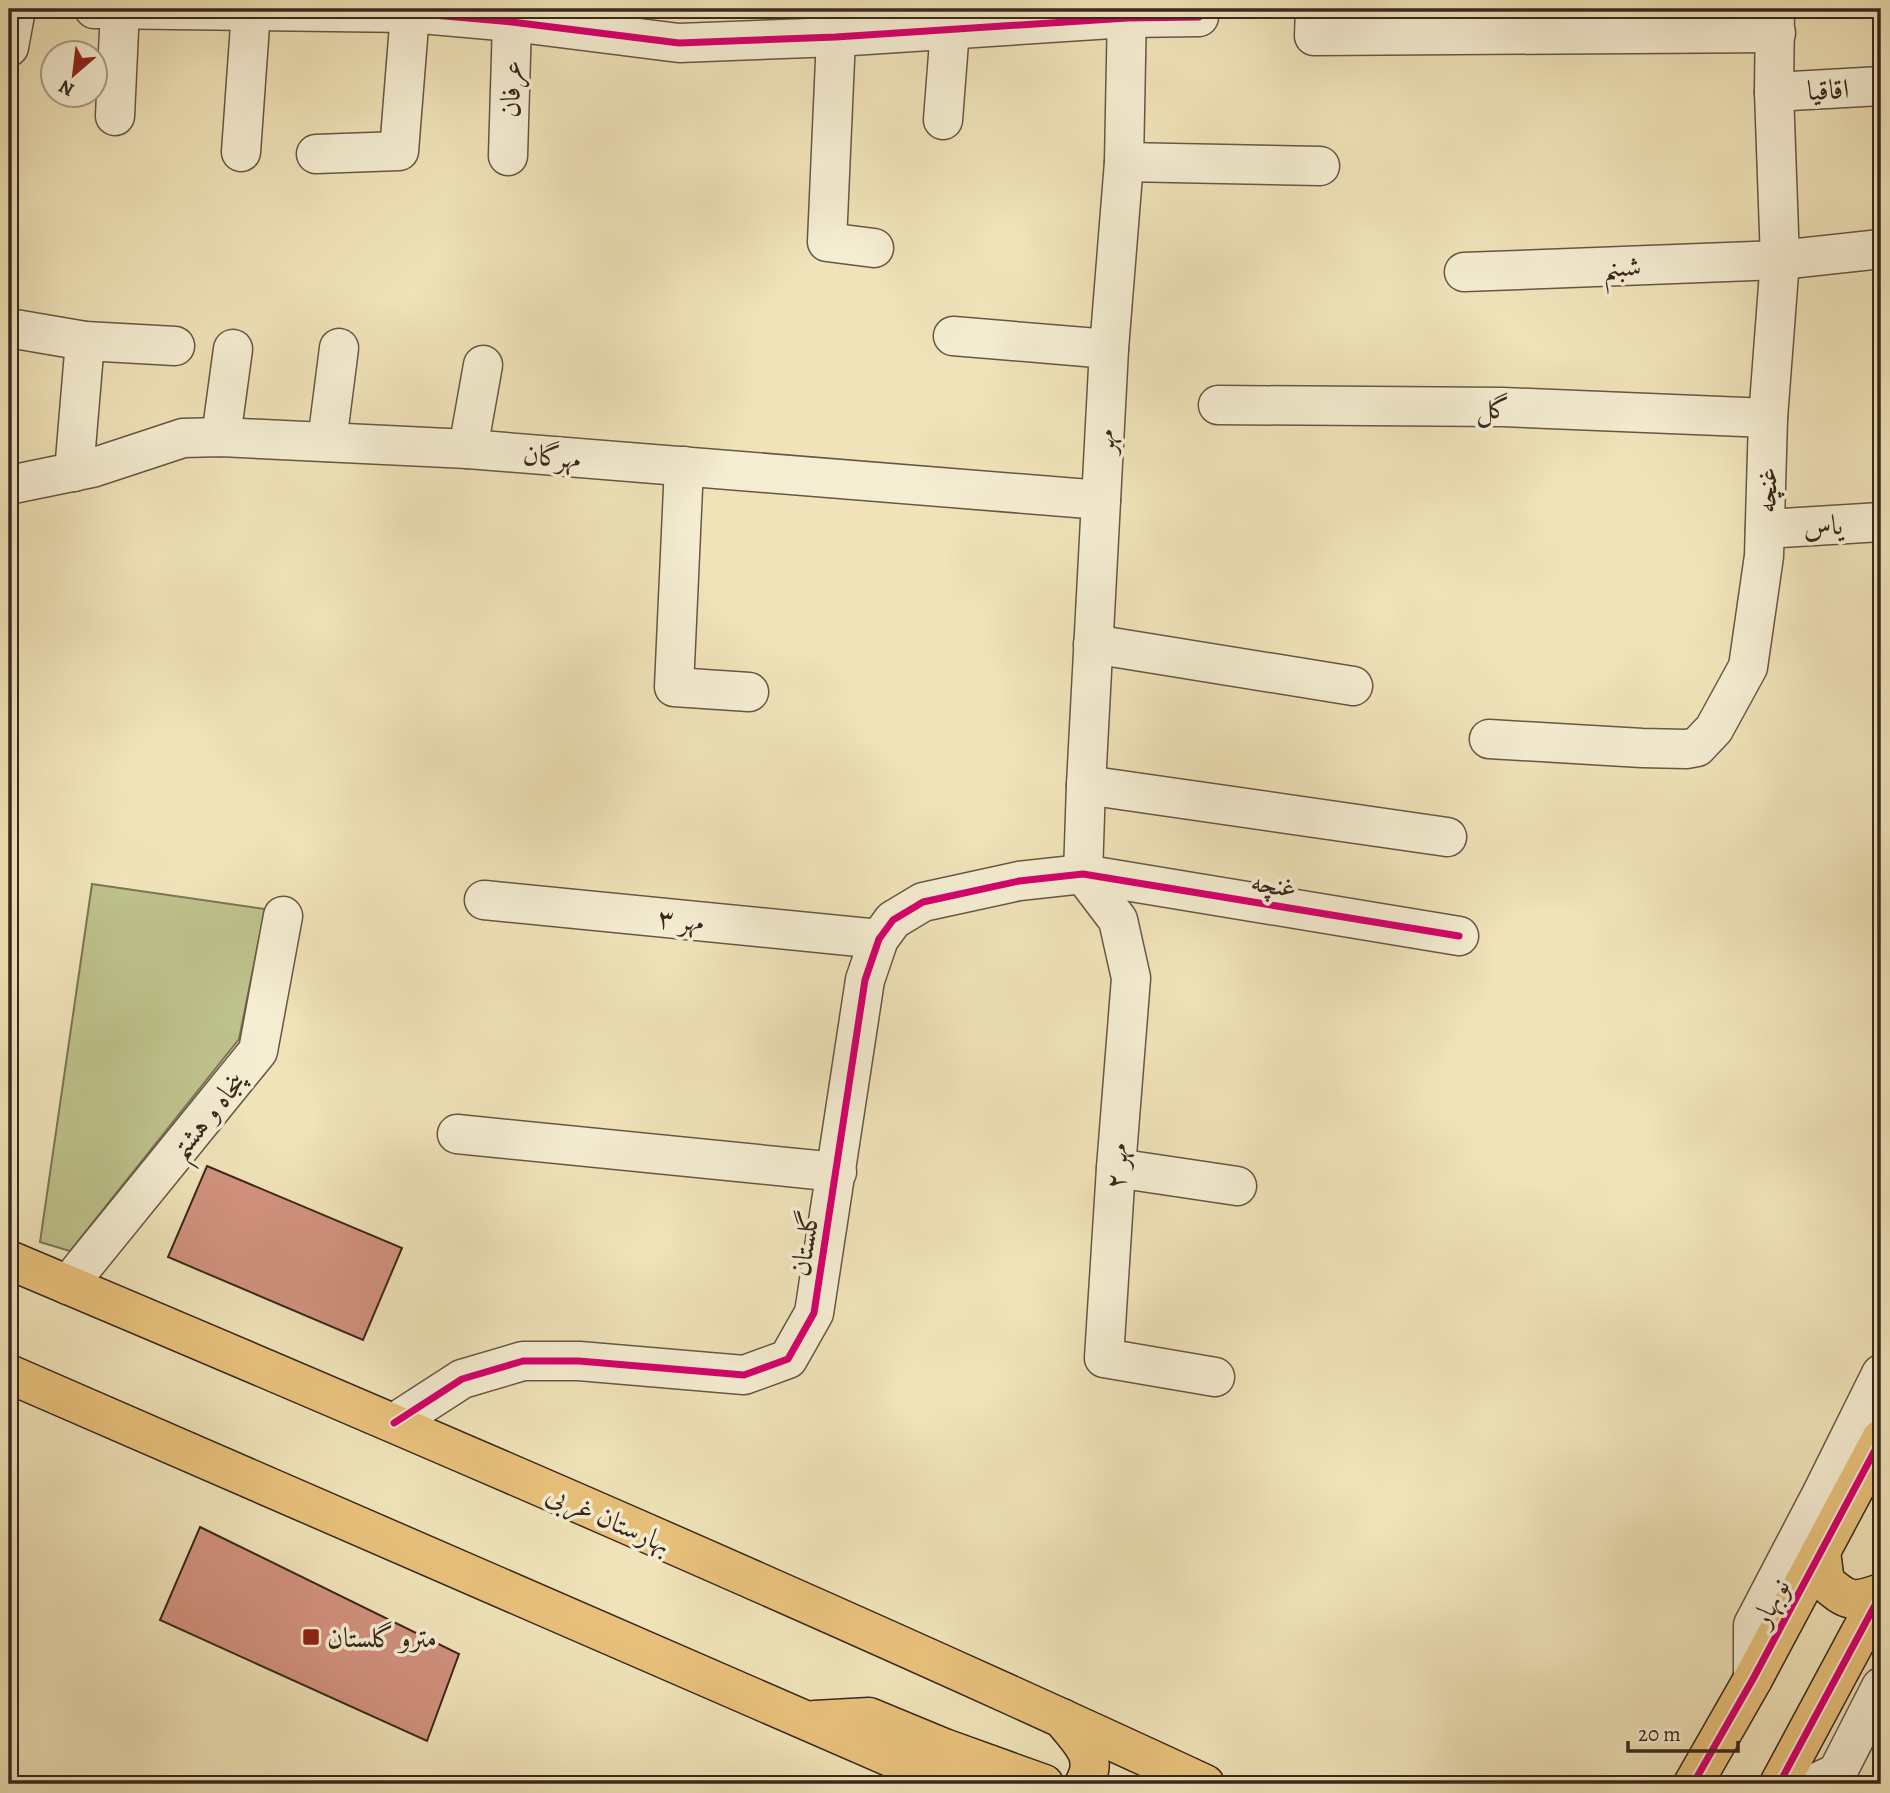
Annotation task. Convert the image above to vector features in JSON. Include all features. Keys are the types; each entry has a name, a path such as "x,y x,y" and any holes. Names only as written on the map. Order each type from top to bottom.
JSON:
{"main road":[{"name":"بهارستان غربی","path":"9,1260 394,1423 1062,1718 1205,1784"},
{"path":"9,1374 952,1784"},
{"name":"نوبهار","path":"1693,1784 1753,1679 1881,1439"},
{"path":"1821,1552 1825,1582 1841,1596 1860,1600 1881,1593"},
{"path":"1779,1784 1881,1593"},
{"path":"809,1721 869,1717 944,1748 1044,1784"},
{"path":"1062,1718 1088,1752 1091,1772 1084,1784"}],"street":[{"path":"9,47 16,9"},
{"path":"94,9 410,13 512,22 679,43 836,37 1127,13 1199,18"},
{"path":"115,116 120,9"},
{"path":"241,152 251,11"},
{"path":"316,154 399,151 410,13"},
{"name":"مهر","path":"1083,874 1109,349 1124,162 1127,13"},
{"path":"1314,22 1776,21"},
{"name":"غنچه","path":"1489,739 1642,748 1697,747 1714,729 1748,667 1764,556 1768,418 1780,260 1774,92 1776,21"},
{"name":"عرفان","path":"508,156 512,22"},
{"path":"943,120 950,29"},
{"path":"836,37 827,242 874,248"},
{"name":"اقاقیا","path":"1774,92 1881,86"},
{"path":"1124,162 1320,166"},
{"name":"شبنم","path":"1464,272 1780,260 1881,249"},
{"path":"9,328 85,341 175,346"},
{"path":"953,336 1109,349"},
{"path":"74,472 85,341"},
{"path":"327,442 339,348"},
{"path":"221,437 233,349"},
{"path":"468,449 483,365"},
{"name":"گل","path":"1218,405 1503,407 1768,418"},
{"name":"مهرگان","path":"9,485 92,468 183,438 221,437 468,449 1101,500"},
{"path":"684,466 674,687 749,692"},
{"name":"یاس","path":"1765,529 1881,522"},
{"path":"1093,644 1353,686"},
{"path":"1086,785 1447,836"},
{"name":"غنچه","path":"1083,874 1459,936"},
{"name":"گلستان","path":"394,1423 462,1379 523,1361 579,1361 744,1375 788,1359 814,1313 865,980 879,939 893,920 923,902 1019,881 1083,874"},
{"name":"مهر ۲","path":"1083,874 1118,920 1131,978 1104,1358 1215,1377"},
{"name":"مهر ۳","path":"484,900 879,939"},
{"name":"پنجاه و هشتم","path":"68,1285 258,1051 283,916"},
{"path":"457,1134 837,1172"},
{"path":"1116,1168 1237,1186"},
{"path":"1753,1679 1753,1625 1881,1374"},
{"path":"1813,1784 1837,1773 1881,1687"}],"green space":[{"path":"92,884 265,909 239,1039 70,1251 40,1242"}],"building":[{"path":"207,1166 402,1248 363,1340 168,1257"},
{"name":"مترو گلستان","path":"200,1527 459,1654 427,1741 160,1620"}],"cycle path":[{"path":"94,9 410,13 512,22 679,43 836,37 1127,18 1199,17"},
{"path":"394,1423 462,1379 523,1361 579,1361 744,1375 788,1359 814,1313 865,980 879,939 893,920 923,902 1019,881 1083,874 1459,936"},
{"path":"1693,1784 1753,1679 1881,1439"},
{"path":"1779,1784 1881,1594"}],"place":[{"name":"مترو گلستان","path":"311,1637"}]}
